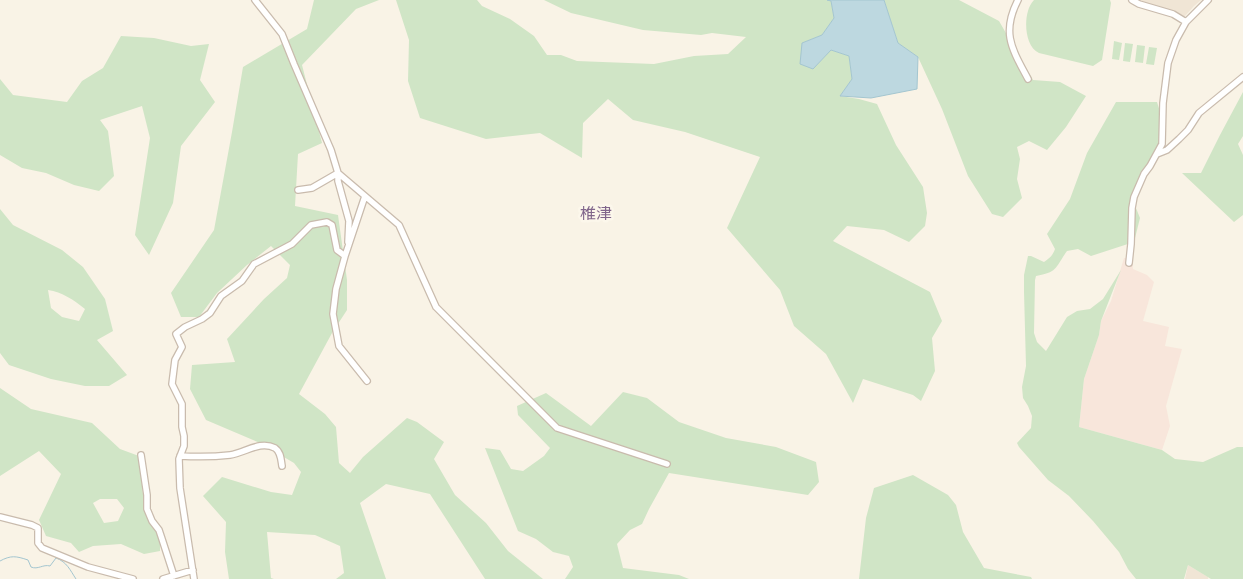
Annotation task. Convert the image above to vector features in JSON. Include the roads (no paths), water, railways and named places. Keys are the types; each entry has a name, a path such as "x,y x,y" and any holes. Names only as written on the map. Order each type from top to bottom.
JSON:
{"street":[{"path":"255,0 282,34 331,150 338,173 338,181 352,225"},
{"path":"1018,0 1012,14 1009,30 1011,46 1028,79"},
{"path":"1132,0 1139,4 1173,14 1186,22"},
{"path":"1129,263 1134,197 1144,174 1162,144 1163,103 1168,63 1176,40 1186,22 1208,0"},
{"path":"1157,154 1167,150 1188,130 1198,113 1243,77"},
{"path":"298,190 312,188 338,173"},
{"path":"338,173 399,225 436,307 556,428 667,464"},
{"path":"365,196 352,225 336,289 333,314 339,346 367,381"},
{"path":"194,579 180,488 179,459 184,446 182,404 172,384 175,360 182,347 176,334 210,314 222,296 242,281 254,264 292,244 311,225 327,222 332,225 338,250 345,256"},
{"path":"180,456 231,455 259,446 270,447 275,448 279,452 282,466"},
{"path":"141,455 147,508 152,521 159,530 174,576"},
{"path":"0,517 38,528 38,543 42,548 81,564 134,579"},
{"path":"163,579 193,570"}],"water":[{"path":"827,0 884,0 898,43 918,57 917,89 871,98 840,96 852,79 849,56 831,50 813,69 800,64 802,43 822,35 834,18 831,1"}],"waterway":[{"path":"0,561 17,557 28,560 31,567 36,568 50,566 56,558 66,564 76,579"}],"district":[{"name":"椎津","path":"596,213"}]}
